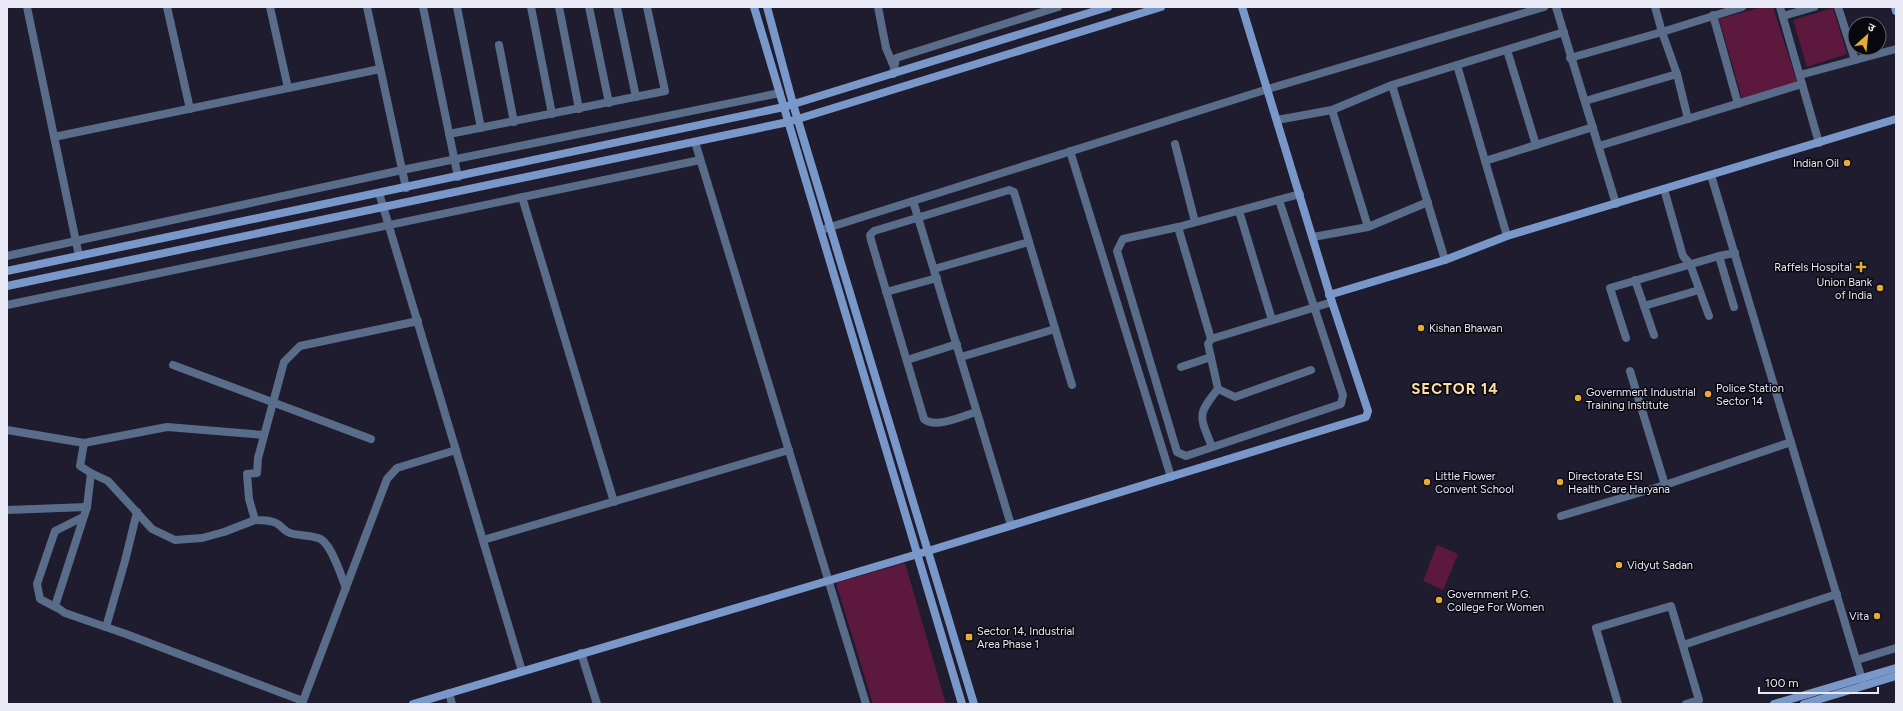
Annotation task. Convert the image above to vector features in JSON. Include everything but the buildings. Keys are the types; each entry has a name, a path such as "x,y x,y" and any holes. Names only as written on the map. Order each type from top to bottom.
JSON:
{"street":[{"path":"27,7 79,256"},
{"path":"167,7 190,109"},
{"path":"270,7 288,88"},
{"path":"367,7 406,188"},
{"path":"423,7 458,176"},
{"path":"457,7 481,128"},
{"path":"531,7 552,114"},
{"path":"559,7 579,109"},
{"path":"590,7 609,103"},
{"path":"617,7 636,97"},
{"path":"449,134 665,91 647,7"},
{"path":"754,7 962,704"},
{"path":"767,7 793,104 974,704"},
{"path":"878,7 886,48 893,70"},
{"path":"893,70 896,58 1058,7"},
{"path":"7,271 784,107 893,70 1108,7"},
{"path":"7,286 788,122 1161,7"},
{"path":"413,704 928,551 1366,417 1368,411 1330,298 1278,120 1242,7"},
{"path":"821,230 1268,89 1544,7"},
{"path":"1556,7 1570,58 1585,101 1616,204"},
{"path":"1655,7 1677,74 1688,119"},
{"path":"1570,58 1662,32 1742,7"},
{"path":"1780,7 1819,143"},
{"path":"1783,16 1814,7"},
{"path":"1838,7 1854,60"},
{"path":"1895,7 1896,11"},
{"path":"1713,15 1738,104"},
{"path":"1278,120 1332,110 1392,85 1564,32"},
{"path":"499,45 514,122"},
{"path":"1800,75 1896,49"},
{"path":"1507,50 1536,145"},
{"path":"1457,65 1507,236"},
{"path":"54,137 380,69"},
{"path":"1585,101 1677,74"},
{"path":"1598,146 1802,84"},
{"path":"1392,85 1445,260"},
{"path":"7,256 75,240 454,159 780,93"},
{"path":"1332,110 1368,227"},
{"path":"1218,389 1208,344 1211,339 1313,308 1330,298 1445,260 1507,236 1896,119"},
{"path":"1485,161 1593,128"},
{"path":"695,142 866,704"},
{"path":"1175,144 1195,222"},
{"path":"1070,151 1171,477"},
{"path":"7,305 700,160"},
{"path":"1711,175 1863,682"},
{"path":"1664,189 1683,256 1690,264 1708,316"},
{"path":"976,412 935,424 928,423 924,420 870,235 874,231 1009,190 1014,192 1072,385"},
{"path":"380,193 522,671"},
{"path":"1279,200 1313,308 1343,395 1341,404 1186,456 1178,452 1117,251 1123,239 1178,227 1300,194"},
{"path":"522,197 614,502"},
{"path":"913,201 1011,526"},
{"path":"1313,237 1368,227 1428,202"},
{"path":"1239,211 1272,320"},
{"path":"1178,227 1211,339"},
{"path":"886,292 1029,242"},
{"path":"1626,338 1610,288 1690,264 1735,253"},
{"path":"1719,256 1734,307"},
{"path":"1635,280 1654,335"},
{"path":"1644,306 1699,290"},
{"path":"255,520 249,499 247,474 257,473 258,458 284,362 300,346 418,321"},
{"path":"961,357 1055,329"},
{"path":"907,360 957,344"},
{"path":"1181,367 1211,357"},
{"path":"174,365 371,439"},
{"path":"1218,389 1235,397 1311,370"},
{"path":"1630,371 1665,485"},
{"path":"1212,447 1201,418 1201,412 1218,389"},
{"path":"7,430 84,443 167,427 264,435"},
{"path":"1561,516 1665,485 1792,442"},
{"path":"84,443 80,466 91,473 108,480 152,529 175,540 202,538 224,532 255,520 272,521 278,523 280,528 288,533 322,539 328,546 334,558 346,588"},
{"path":"83,517 55,531 37,584 40,599 57,608 302,703 387,479 396,468 456,450"},
{"path":"483,540 789,450"},
{"path":"57,608 55,606 59,590 87,507 91,473"},
{"path":"7,510 87,507"},
{"path":"106,627 137,512"},
{"path":"1683,645 1837,594"},
{"path":"1618,704 1596,628 1671,606 1699,700 1686,704"},
{"path":"1857,660 1896,648"},
{"path":"582,653 597,704"},
{"path":"1804,704 1896,668"},
{"path":"1774,704 1863,682 1896,676"},
{"path":"449,693 452,704"}],"shaded area":[{"path":"1762,7 1773,7 1797,82 1742,98 1719,19"},
{"path":"1833,8 1847,54 1807,67 1793,20"},
{"path":"1437,545 1458,554 1443,590 1423,581"},
{"path":"905,563 946,704 873,704 836,583"}],"place":[{"name":"Indian Oil","path":"1847,163"},
{"name":"Raffels Hospital","path":"1861,267"},
{"name":"Union Bank of India","path":"1880,288"},
{"name":"Kishan Bhawan","path":"1421,328"},
{"name":"Police Station Sector 14","path":"1708,394"},
{"name":"Government Industrial Training Institute","path":"1578,398"},
{"name":"Little Flower Convent School","path":"1427,482"},
{"name":"Directorate ESI Health Care Haryana","path":"1560,482"},
{"name":"Vidyut Sadan","path":"1619,565"},
{"name":"Government P.G. College For Women","path":"1439,600"},
{"name":"Vita","path":"1877,616"},
{"name":"Sector 14, Industrial Area Phase 1","path":"969,637"}],"district":[{"name":"SECTOR 14","path":"1455,389"}]}
